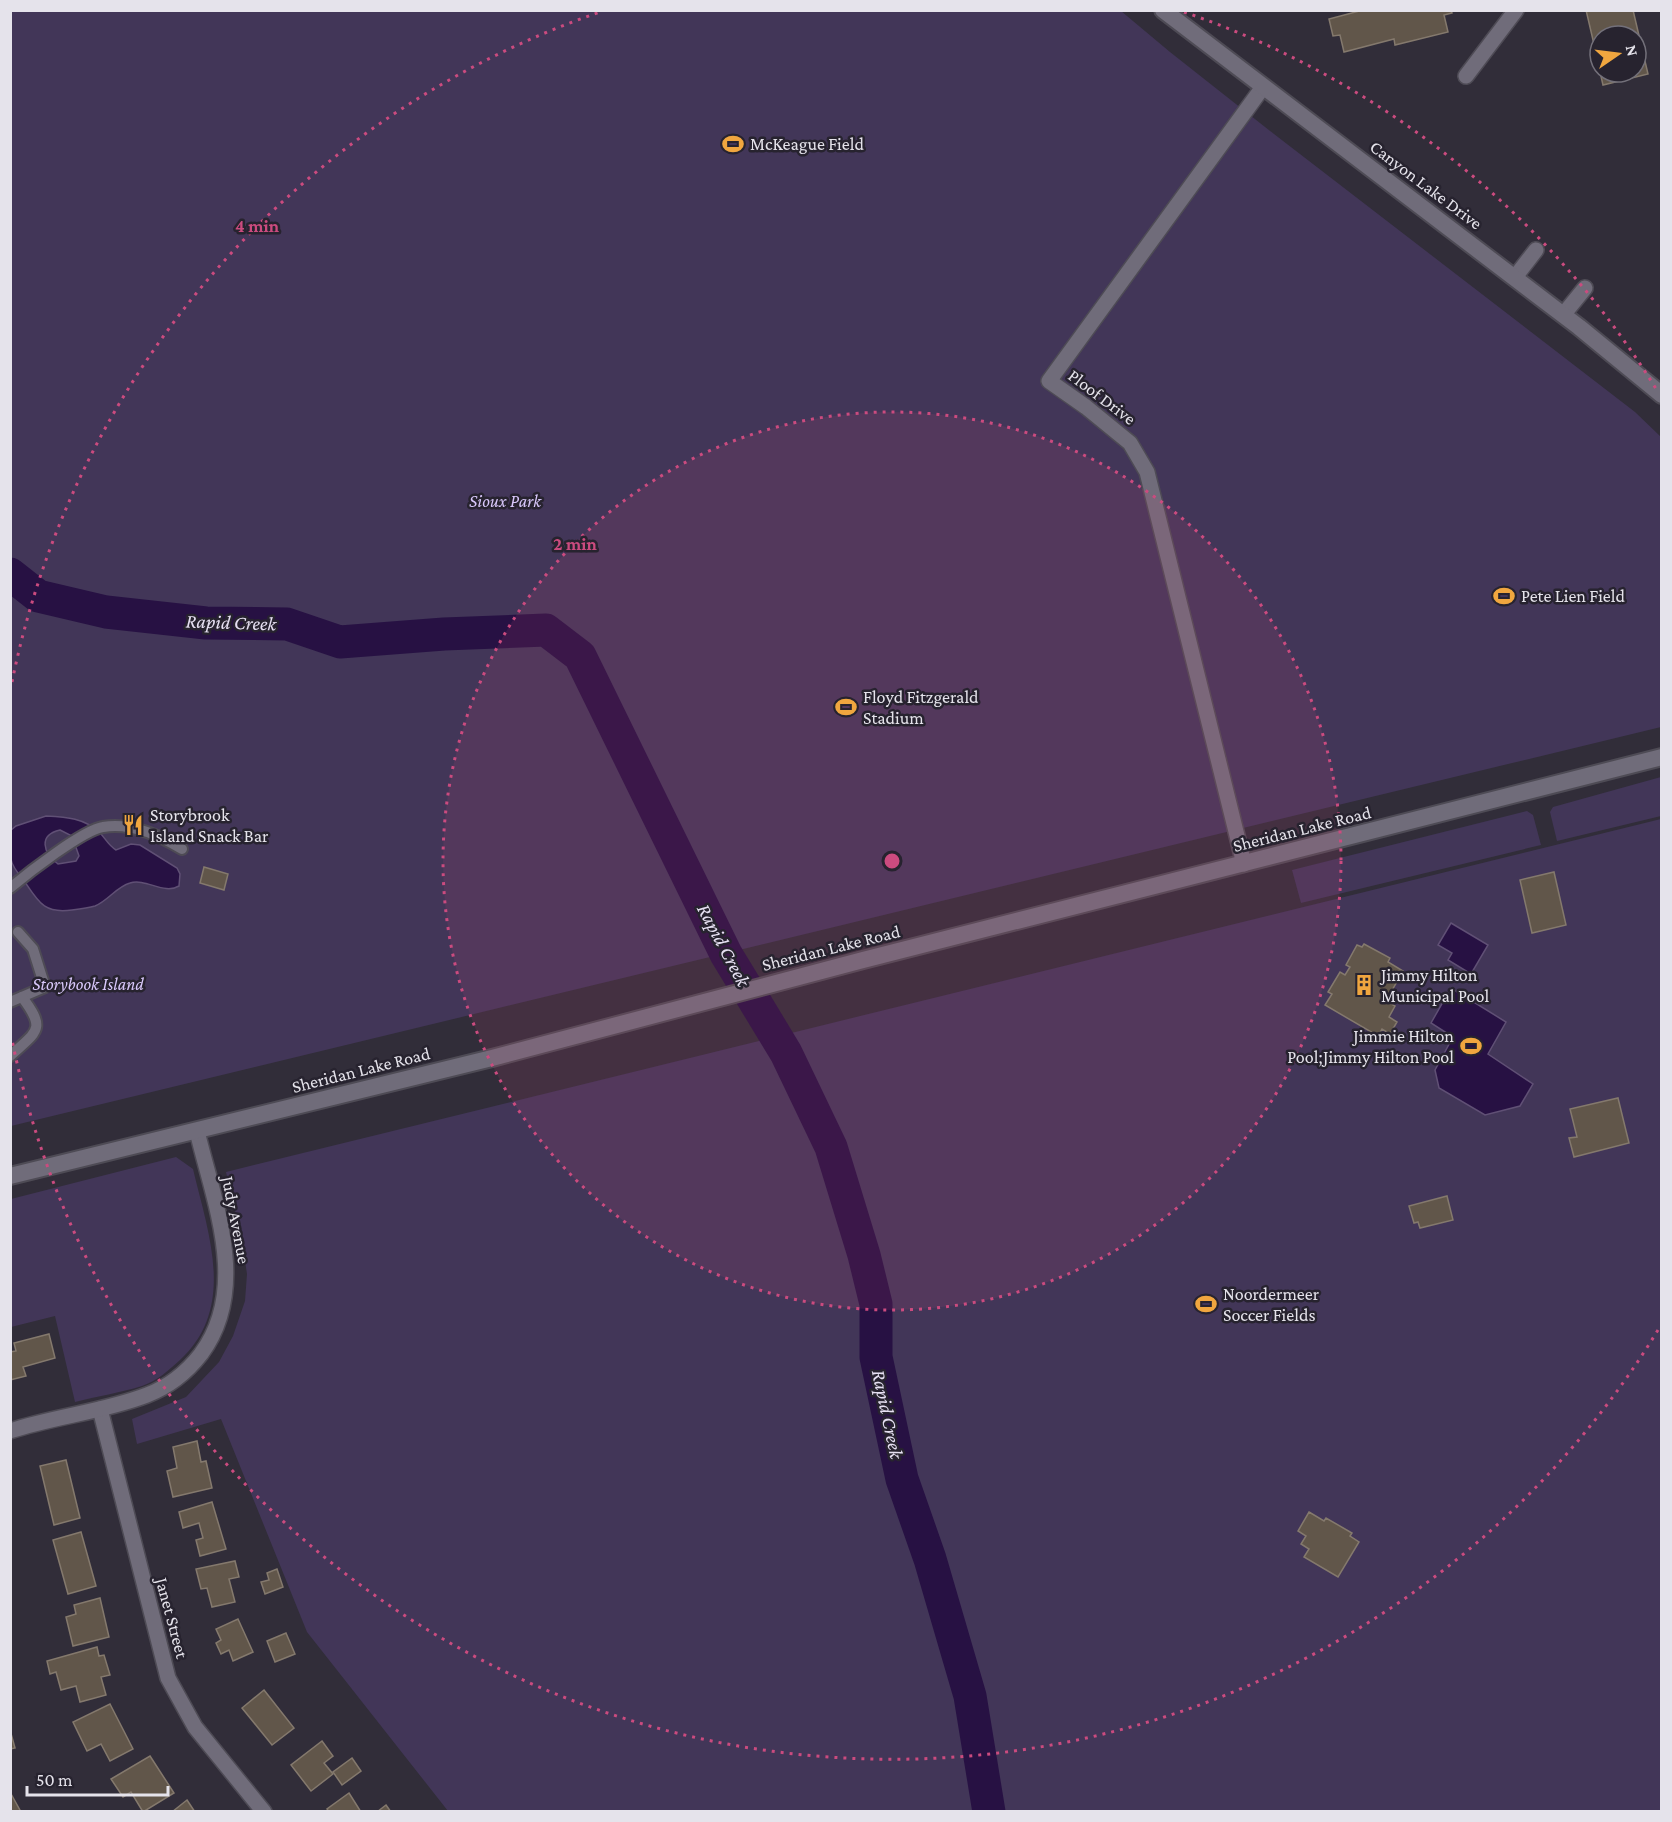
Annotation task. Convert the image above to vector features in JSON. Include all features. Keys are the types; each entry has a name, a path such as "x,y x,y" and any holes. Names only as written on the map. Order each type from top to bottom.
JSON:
{"street":[{"name":"Canyon Lake Drive","path":"1163,10 1515,277 1662,395"},
{"path":"1466,76 1515,10"},
{"name":"Ploof Drive","path":"1244,864 1147,472 1130,443 1086,407 1049,381 1263,87"},
{"path":"1515,277 1536,250"},
{"path":"1563,315 1585,288"},
{"name":"Sheridan Lake Road","path":"10,1176 492,1058 808,974 1662,757"},
{"path":"10,888 71,843 97,828 121,826 140,830 165,839 182,849"},
{"path":"10,1002 45,987 33,949 18,932"},
{"path":"10,1056 35,1033 38,1025 35,1013 22,997"},
{"name":"Judy Avenue","path":"10,1431 99,1409 155,1392 182,1375 209,1343 224,1304 227,1263 197,1131"},
{"name":"Janet Street","path":"99,1409 168,1678 195,1727 264,1812"}],"green space":[{"name":"Sioux Park","path":"10,11 1121,11 1274,134 1635,412 1661,437 1661,727 11,1126"},
{"path":"1661,777 1661,816 1557,841 1550,812 1553,807"},
{"path":"1527,811 1533,815 1541,845 1301,903 1292,870"},
{"path":"1661,819 1661,1811 448,1811 307,1632 221,1419 137,1444 132,1419 186,1397 219,1362 233,1336 245,1301 247,1274 226,1172"},
{"path":"176,1157 193,1169 211,1244 213,1293 208,1317 198,1339 180,1360 158,1378 134,1388 75,1402 55,1316 11,1327 11,1199"}],"shaded area":[{"path":"46,816 82,821 100,833 116,850 131,844 140,845 177,868 180,874 179,886 167,889 136,882 130,883 95,906 63,911 49,908 34,896 13,865 10,856 10,831 16,826","holes":["60,830 72,836 79,856 76,861 58,864 46,850 46,840 53,832"]},
{"name":"Jimmie Hilton Pool;Jimmy Hilton Pool","path":"1451,923 1488,945 1471,974 1448,960 1452,953 1438,945"},
{"name":"Jimmie Hilton Pool;Jimmy Hilton Pool","path":"1451,988 1506,1022 1488,1054 1533,1084 1520,1106 1485,1115 1439,1088 1435,1070 1453,1037 1431,1023"}],"building":[{"path":"1363,10 1451,10 1452,13 1444,15 1448,32 1395,45 1394,39 1344,52 1340,35 1333,36 1329,19"},
{"path":"1586,10 1633,10 1636,24 1589,24"},
{"path":"204,867 228,874 224,890 200,883"},
{"path":"1554,872 1566,925 1532,933 1520,880"},
{"name":"Jimmy Hilton Municipal Pool","path":"1364,944 1390,958 1388,962 1403,971 1386,1001 1395,1006 1389,1017 1397,1022 1390,1034 1382,1029 1378,1036 1325,1005 1332,994 1328,992 1340,972 1345,975 1350,967 1346,965 1357,945 1362,947"},
{"path":"1618,1098 1629,1143 1574,1157 1569,1138 1577,1137 1570,1109"},
{"path":"1447,1196 1453,1220 1420,1228 1418,1222 1414,1223 1409,1206"},
{"path":"49,1334 55,1358 23,1367 26,1376 10,1380 10,1352 16,1351 14,1343"},
{"path":"197,1441 201,1462 206,1461 212,1488 173,1497 167,1471 177,1468 173,1447"},
{"path":"66,1460 80,1518 54,1525 40,1466"},
{"path":"212,1502 226,1549 200,1556 196,1540 203,1538 199,1523 183,1528 179,1512"},
{"path":"1309,1512 1324,1521 1326,1518 1352,1533 1350,1536 1359,1542 1338,1577 1304,1557 1309,1549 1301,1544 1306,1536 1298,1531"},
{"path":"81,1532 96,1586 68,1594 53,1540"},
{"path":"235,1561 239,1577 229,1579 235,1602 212,1607 207,1588 201,1589 196,1569"},
{"path":"277,1569 283,1587 265,1594 261,1582 269,1580 267,1573"},
{"path":"100,1598 109,1637 73,1646 66,1617 76,1614 74,1605"},
{"path":"238,1619 253,1652 233,1661 229,1650 221,1654 216,1643 221,1640 216,1629"},
{"path":"286,1633 295,1654 275,1662 267,1641"},
{"path":"97,1647 99,1656 104,1655 110,1675 101,1677 106,1695 80,1702 76,1686 61,1690 56,1672 50,1674 47,1661"},
{"path":"264,1690 294,1728 272,1745 242,1708"},
{"path":"110,1704 133,1749 110,1761 101,1744 87,1751 73,1722"},
{"path":"10,1730 15,1748 10,1749"},
{"path":"322,1741 333,1756 324,1763 333,1774 311,1791 291,1765"},
{"path":"150,1756 174,1793 143,1812 131,1792 123,1797 111,1779"},
{"path":"352,1758 361,1771 342,1785 333,1772"},
{"path":"10,1792 21,1812 10,1812"},
{"path":"349,1793 361,1812 329,1812 327,1809"},
{"path":"187,1800 195,1812 172,1812"},
{"path":"386,1805 391,1812 377,1812"}],"waterway":[{"name":"Rapid Creek","path":"10,574 38,596 106,612 206,623 287,624 340,642 444,634 546,630 580,656 726,954 786,1053 831,1147 864,1255 876,1304 876,1357 902,1479 930,1559 970,1696 989,1812"}],"place":[{"name":"McKeague Field","path":"733,144"},
{"name":"Pete Lien Field","path":"1504,596"},
{"name":"Floyd Fitzgerald Stadium","path":"846,707"},
{"name":"Storybrook Island Snack Bar","path":"133,825"},
{"name":"Jimmy Hilton Municipal Pool","path":"1364,985"},
{"name":"Jimmie Hilton Pool;Jimmy Hilton Pool","path":"1471,1046"},
{"name":"Noordermeer Soccer Fields","path":"1206,1304"}],"park label":[{"name":"Storybook Island","path":"88,984"}]}
